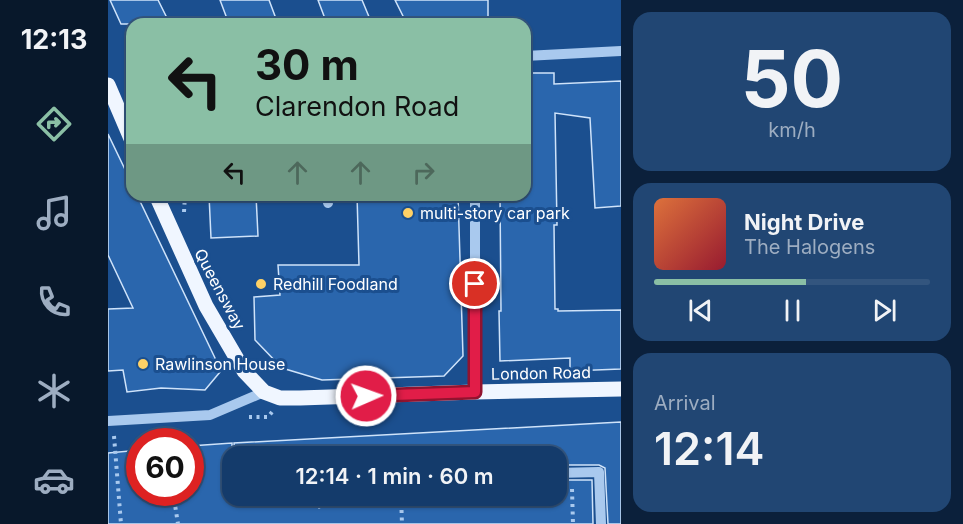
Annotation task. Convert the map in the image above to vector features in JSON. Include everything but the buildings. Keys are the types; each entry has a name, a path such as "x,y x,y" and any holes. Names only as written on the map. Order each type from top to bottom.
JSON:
{"main road":[{"path":"108,85 126,127"},
{"name":"Queensway","path":"159,201 206,306 244,371 264,392"},
{"name":"London Road","path":"264,392 280,398 300,398 621,389"}],"street":[{"path":"531,56 621,51"},
{"path":"475,201 475,392"},
{"path":"108,421 210,415 264,392"},
{"path":"567,473 599,472 601,524"}],"path":[{"path":"114,436 121,524"},
{"path":"571,473 573,524"},
{"path":"175,506 178,524"},
{"path":"401,506 402,524"}],"place":[{"name":"multi-story car park","path":"408,213"},
{"name":"Redhill Foodland","path":"261,284"},
{"name":"Rawlinson House","path":"143,364"}],"route":[{"path":"366,396 475,392 475,284"}]}
